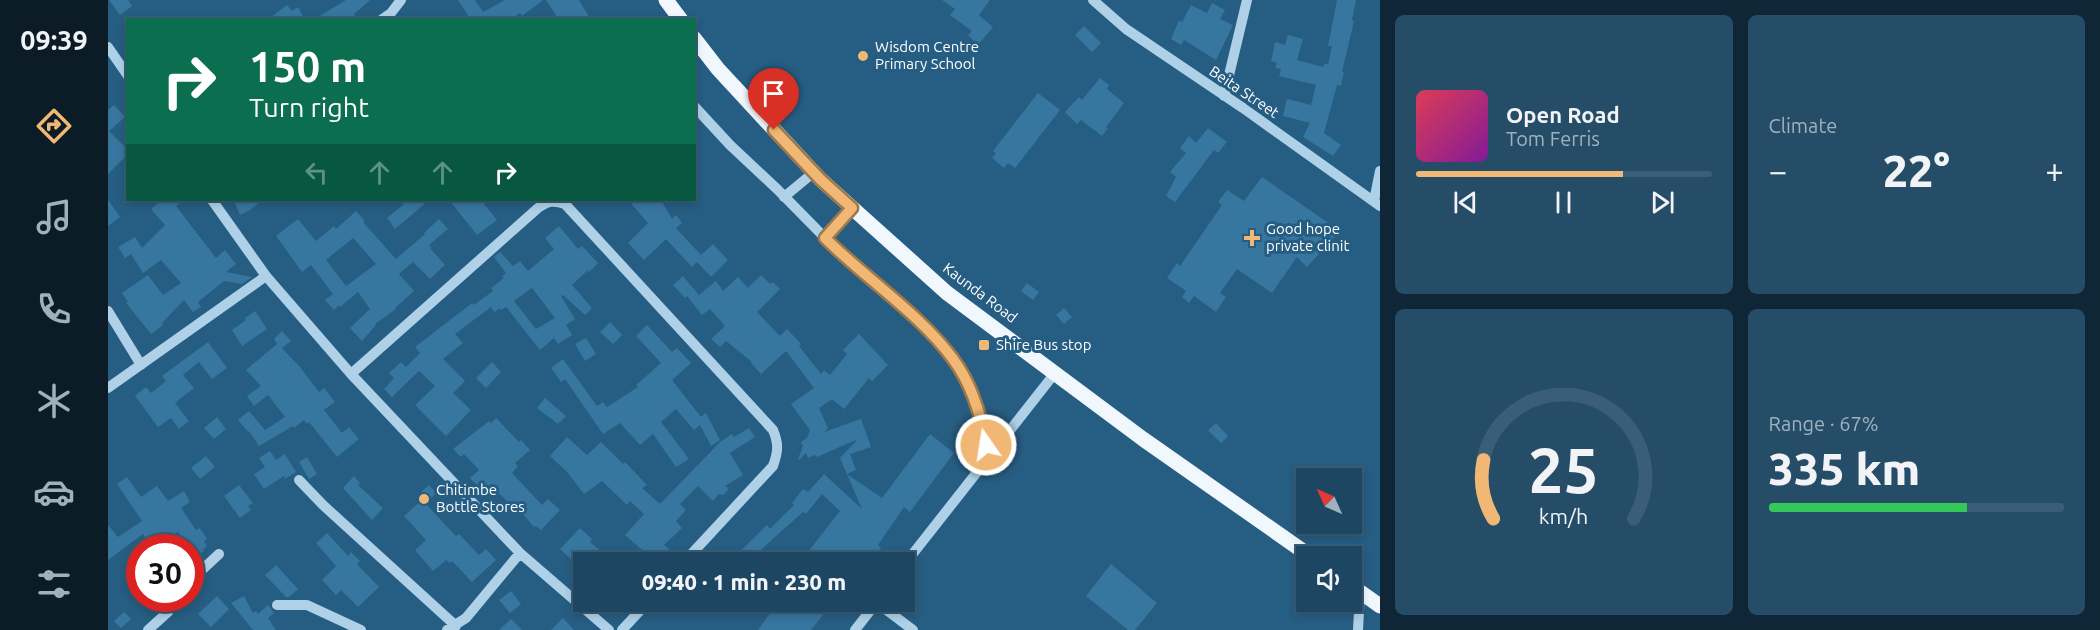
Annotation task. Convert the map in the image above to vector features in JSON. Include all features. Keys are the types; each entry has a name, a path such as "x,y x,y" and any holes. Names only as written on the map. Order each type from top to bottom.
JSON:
{"main road":[{"path":"666,0 680,18"},
{"name":"Kaunda Road","path":"696,41 718,69 813,173 947,293 1143,439 1296,546"},
{"path":"1362,593 1380,606"}],"street":[{"path":"384,18 401,0"},
{"name":"Beita Street","path":"1093,0 1125,29 1377,203"},
{"path":"1224,96 1247,0"},
{"path":"108,47 126,73"},
{"path":"696,108 730,145 825,238 918,322 953,359 972,393 983,430 988,460"},
{"path":"1377,203 1380,171"},
{"path":"784,197 813,173"},
{"path":"213,201 266,276 351,374 520,553 609,630"},
{"path":"351,374 538,208 546,202 554,201 565,204 773,430 778,443 773,466 693,552"},
{"path":"825,238 852,208"},
{"path":"108,388 266,276"},
{"path":"108,311 141,365"},
{"path":"914,552 1055,373"},
{"path":"299,480 451,628 466,618 520,553"},
{"path":"204,568 219,554"},
{"path":"277,605 307,605 361,630"},
{"path":"148,630 168,612"},
{"path":"622,630 639,612"},
{"path":"855,630 869,612"},
{"path":"890,612 913,630"},
{"path":"1357,612 1358,630"}],"building":[{"path":"109,0 128,0 132,6 120,15"},
{"path":"346,0 370,0 354,14 356,18 316,18"},
{"path":"458,0 475,0 483,12 505,0 543,0 522,16 520,13 513,18 470,18"},
{"path":"546,0 579,0 590,18 558,18"},
{"path":"942,0 990,0 979,15 993,27 978,45 968,35 972,31 950,15 955,9"},
{"path":"1337,0 1356,0 1341,86 1337,85 1324,133 1341,145 1333,156 1303,137 1310,123 1283,116 1287,99 1311,105 1316,85 1279,76 1281,69 1275,68 1277,63 1271,61 1275,42 1285,45 1288,35 1303,39 1297,60 1323,67 1324,64 1328,64 1332,46 1328,46"},
{"path":"1212,3 1225,10 1220,19 1233,25 1216,60 1184,40 1181,45 1171,39 1179,20 1182,22 1191,5 1207,13"},
{"path":"287,5 292,11 298,7 304,18 270,18"},
{"path":"1084,26 1101,43 1092,52 1075,35"},
{"path":"1100,78 1109,85 1107,89 1124,103 1102,136 1081,120 1077,124 1065,112 1079,97 1082,100"},
{"path":"1038,93 1060,110 1015,168 1008,163 1004,168 992,158 996,153 993,151"},
{"path":"114,105 125,117 109,131 126,148 126,156 108,174 108,110"},
{"path":"1208,128 1227,142 1218,153 1214,150 1175,202 1166,196 1176,177 1170,172 1186,153 1180,148 1189,136 1196,143"},
{"path":"1262,177 1340,231 1307,267 1297,257 1272,293 1237,269 1220,293 1226,297 1216,312 1194,296 1189,303 1182,297 1186,291 1167,278 1177,263 1180,266 1222,205 1218,202 1227,190 1244,201"},
{"path":"108,200 120,217 108,226"},
{"path":"161,201 182,201 176,206 216,258 225,250 236,264 226,272 252,277 242,284 224,281 198,302 201,307 193,312 184,300 162,323 163,325 151,334 126,303 128,302 122,293 148,275 163,295 181,283 161,260 143,273 131,254 125,258 118,247 135,237 142,248 165,225 151,209"},
{"path":"240,201 261,201 240,215 235,203"},
{"path":"401,201 428,201 395,229 387,218 404,204"},
{"path":"450,201 488,201 484,204 497,220 477,235"},
{"path":"629,201 662,201 672,219 676,215 682,223 676,228 701,255 713,244 728,260 711,277 697,262 692,267 666,239 644,260 628,243 648,223"},
{"path":"356,211 396,259 439,219 448,229 429,245 445,265 430,279 413,262 399,274 414,291 396,309 375,324 362,341 350,328 370,309 358,292 334,310 325,300 333,294 311,265 302,272 276,236 298,219 316,241 334,226 336,229","holes":["353,238 376,264 346,286 326,260"]},
{"path":"559,226 578,249 582,246 598,263 572,285 592,308 585,315 563,295 561,296 575,319 566,325 572,335 558,344 554,338 540,350 506,307 494,312 491,307 455,334 463,343 443,359 465,381 453,393 471,410 446,436 415,405 435,386 419,371 392,397 384,389 394,378 389,373 401,362 406,367 420,353 415,347 472,303 474,305 493,291 491,288 504,278 502,276 506,273 494,257 500,252 513,266 520,261 528,271 554,249 545,238","holes":["532,288 555,318 536,329 514,301"]},
{"path":"761,275 770,284 773,282 780,289 757,312 780,336 787,329 801,344 799,346 821,374 824,370 830,375 847,354 843,350 859,334 888,365 872,381 869,378 844,409 832,399 819,408 828,428 824,432 861,419 871,447 850,454 856,470 847,474 882,498 930,434 954,453 910,512 904,507 878,545 881,548 878,552 808,552 840,511 822,494 806,514 803,512 759,552 739,552 767,525 770,529 794,505 792,503 803,489 808,492 824,474 862,509 840,458 858,439 817,457 815,455 808,458 806,453 798,459 803,446 801,442 807,438 810,430 791,404 814,388 786,351 761,374 752,362 726,341 720,347 711,339 725,326 710,309 702,315 687,296 685,298 673,285 683,276 699,295 716,281 723,291 738,277 748,288"},
{"path":"1027,283 1039,292 1033,300 1021,291"},
{"path":"1064,308 1072,317 1064,324 1056,315"},
{"path":"255,311 267,329 242,346 232,330"},
{"path":"610,322 622,335 613,344 600,332"},
{"path":"647,325 672,352 677,348 691,363 672,380 701,417 706,413 720,440 711,446 700,425 694,430 676,409 661,422 689,459 676,467 653,434 640,445 620,423 603,434 565,379 561,382 551,368 563,359 597,406 603,402 607,407 638,387 636,385 661,363 636,336"},
{"path":"282,331 291,341 282,348 319,392 324,388 335,402 324,410 342,433 349,427 359,439 337,457 309,422 307,424 304,420 294,428 293,426 259,446 238,420 249,411 265,430 285,417 268,395 254,406 247,396 261,386 246,370 277,344 274,339"},
{"path":"586,338 596,354 585,361 575,344"},
{"path":"208,342 227,368 212,379 199,362 183,375 194,388 175,403 189,421 179,429 171,418 158,427 135,396 146,387 151,393 166,381 162,376"},
{"path":"492,362 501,372 486,388 476,378"},
{"path":"545,398 566,416 558,424 537,408"},
{"path":"217,417 226,429 214,439 204,428"},
{"path":"496,418 530,450 515,463 518,466 512,473 542,505 548,499 560,510 541,530 534,527 515,505 513,507 497,491 490,497 482,491 470,478 479,470 464,454 461,457 453,449"},
{"path":"1216,423 1228,436 1221,443 1208,430"},
{"path":"749,428 755,437 730,453 743,475 725,486 729,489 723,495 719,494 713,501 698,486 680,504 686,510 676,521 682,528 664,545 670,550 668,552 645,552 625,535 644,514 630,501 627,505 602,481 584,494 567,472 550,456 567,437 587,455 601,442 647,485 642,488 660,504 720,442 732,434 734,437"},
{"path":"270,451 276,460 285,454 296,472 285,479 284,476 264,489 254,474 265,467 259,458"},
{"path":"206,456 215,467 200,479 191,468"},
{"path":"307,457 317,474 309,479 299,462"},
{"path":"354,476 360,483 358,485 383,508 372,520 343,488"},
{"path":"127,477 141,497 157,486 168,501 184,491 190,502 181,508 196,530 200,528 204,534 179,534 178,532 175,534 126,534 126,547 108,560 108,525 118,537 142,521 117,484"},
{"path":"239,485 253,503 248,506 251,510 240,518 224,496"},
{"path":"429,485 436,493 429,500 421,492"},
{"path":"422,500 456,536 459,534 479,555 486,549 496,560 472,582 452,561 450,563 446,560 433,571 415,550 426,540 404,516"},
{"path":"580,528 592,539 590,542 602,552 573,552 573,561 560,549"},
{"path":"327,533 348,556 351,552 360,561 357,564 379,587 358,607 341,590 336,595 322,580 336,566 316,543"},
{"path":"1111,564 1157,603 1135,630 1128,630 1086,596"},
{"path":"276,565 298,589 289,597 286,597 265,575"},
{"path":"511,591 521,604 510,613 499,600"},
{"path":"217,596 229,609 211,627 198,614 204,612 204,608"},
{"path":"244,596 253,613 256,611 258,614 268,605 274,613 268,618 276,630 253,630 231,603"},
{"path":"124,612 131,619 121,628 114,621"},
{"path":"771,612 825,612 811,630 758,630"},
{"path":"563,618 574,630 551,630"},
{"path":"511,619 522,630 499,630"}],"place":[{"name":"Wisdom Centre Primary School","path":"863,56"},
{"name":"Good hope private clinit","path":"1252,238"},
{"name":"Shire Bus stop","path":"984,345"},
{"name":"Chitimbe Bottle Stores","path":"424,499"}],"route":[{"path":"774,130 820,179 852,208 825,238 936,339 953,359 972,393 986,445"}]}
